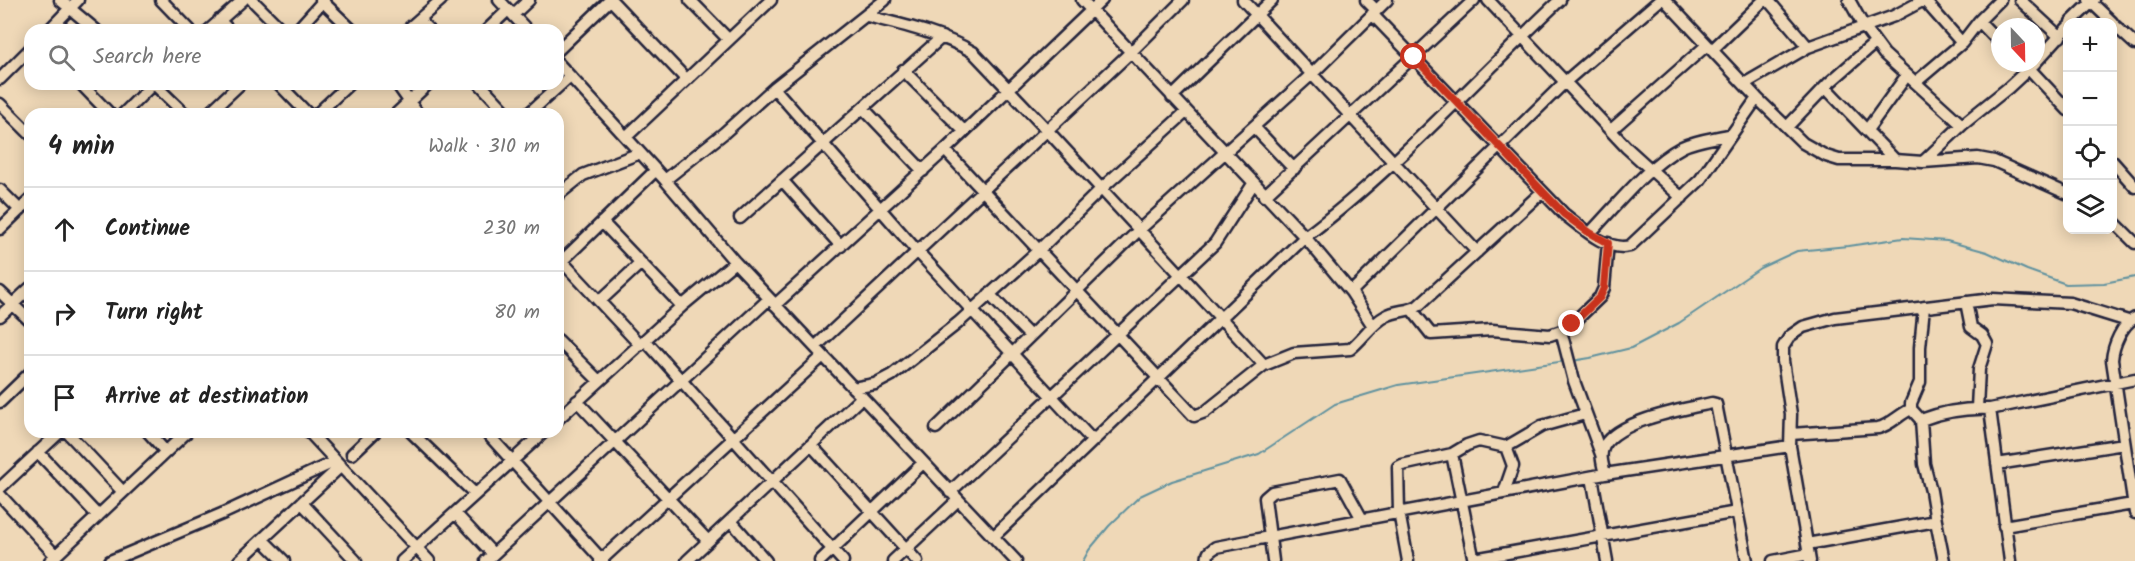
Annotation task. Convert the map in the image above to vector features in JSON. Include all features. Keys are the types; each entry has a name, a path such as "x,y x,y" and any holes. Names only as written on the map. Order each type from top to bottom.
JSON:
{"street":[{"path":"52,24 64,4 78,0"},
{"path":"161,0 184,24"},
{"path":"302,24 322,0 346,24"},
{"path":"414,24 441,0"},
{"path":"499,0 521,24"},
{"path":"495,24 529,0"},
{"path":"564,44 611,0 686,79"},
{"path":"690,0 729,40"},
{"path":"626,136 770,0"},
{"path":"665,180 774,88 885,0"},
{"path":"1082,0 1305,237 1350,292 1373,326"},
{"path":"455,513 490,558 682,381 772,302 842,246 1102,0"},
{"path":"814,347 1131,52 1183,0"},
{"path":"1243,0 1478,252"},
{"path":"1172,97 1272,0"},
{"path":"1366,0 1414,57 1564,214 1590,233 1619,247 1630,246 1700,180 1757,98"},
{"path":"936,428 1138,231 1312,74 1387,0"},
{"path":"1264,196 1474,0"},
{"path":"1488,0 1611,130 1682,198"},
{"path":"993,537 1305,237 1392,162 1560,0"},
{"path":"1350,292 1565,82 1660,0"},
{"path":"1665,0 1757,98 1803,143 1826,156 1839,160 1923,162 1978,158 1994,161 2063,192"},
{"path":"1611,130 1766,0 1808,47"},
{"path":"1850,0 1875,43 1962,126"},
{"path":"1744,84 1808,47 1894,16 1924,0 1962,43"},
{"path":"1916,82 1962,43 1979,21 2000,0"},
{"path":"2019,0 2060,36"},
{"path":"215,24 243,1 274,24"},
{"path":"2075,18 2092,1 2107,18"},
{"path":"64,4 89,24"},
{"path":"867,16 942,37 973,52 1264,365"},
{"path":"219,20 223,24"},
{"path":"419,20 423,24"},
{"path":"1979,21 1991,34"},
{"path":"2117,28 2135,44"},
{"path":"2045,50 2063,32"},
{"path":"740,218 942,37"},
{"path":"1787,127 1825,87 1875,43"},
{"path":"0,79 24,56"},
{"path":"564,70 626,136 735,262 1016,561"},
{"path":"903,70 964,131"},
{"path":"1923,162 2022,72"},
{"path":"2037,72 2063,105"},
{"path":"1867,130 1907,75"},
{"path":"564,81 570,76"},
{"path":"1825,87 1895,160"},
{"path":"774,88 880,211 1093,441"},
{"path":"87,90 104,108"},
{"path":"129,108 148,90"},
{"path":"160,90 179,108"},
{"path":"214,108 234,90"},
{"path":"285,90 302,108"},
{"path":"323,108 343,90"},
{"path":"401,90 413,108"},
{"path":"402,108 421,90"},
{"path":"486,90 502,108"},
{"path":"535,108 555,90"},
{"path":"0,104 24,128"},
{"path":"863,108 923,171"},
{"path":"853,388 875,384 892,375 971,311 1186,112"},
{"path":"1254,127 1294,169"},
{"path":"1590,233 1651,170 1683,146 1732,134"},
{"path":"945,150 1120,334 1194,416 1199,416 1264,365 1294,353 1350,349 1385,316 1412,310 1542,192"},
{"path":"564,190 583,175 640,153"},
{"path":"2117,167 2135,187"},
{"path":"564,255 656,170"},
{"path":"782,180 842,246"},
{"path":"950,492 1215,243 1253,184"},
{"path":"0,190 20,210"},
{"path":"0,229 24,206"},
{"path":"602,222 682,306"},
{"path":"2117,225 2135,243"},
{"path":"1412,310 1427,331 1435,334 1492,330 1550,335 1572,324 1600,297 1604,288 1608,243"},
{"path":"564,413 682,306 735,262"},
{"path":"564,263 600,302 682,381 843,561"},
{"path":"600,302 641,263"},
{"path":"0,292 24,315"},
{"path":"0,316 24,293"},
{"path":"989,294 1030,336"},
{"path":"1809,553 1791,440 1791,414 1783,361 1783,346 1790,336 1803,327 1835,318 1993,299 2070,303 2132,319 2112,350 2112,360 2134,508 2004,526"},
{"path":"1966,302 1971,327 1982,335 1987,344 1979,369 1977,408"},
{"path":"1924,307 1920,347 1920,382 1911,403 1911,409 1921,420 1924,464 1944,561"},
{"path":"1561,331 1574,381 1601,454 1605,474"},
{"path":"564,346 599,381"},
{"path":"492,438 601,561 823,356"},
{"path":"1921,420 1934,415 1977,408 1990,409 2135,379"},
{"path":"0,402 24,380"},
{"path":"687,561 862,397"},
{"path":"577,401 708,541"},
{"path":"1601,454 1609,441 1634,422 1712,403 1716,404 1719,408 1747,561"},
{"path":"1208,561 1209,552 1216,547 1463,499 1726,454 1791,440 1878,428 1911,409"},
{"path":"1990,409 2010,561"},
{"path":"1408,561 1399,512 1398,467 1452,454 1479,441 1506,447 1542,426 1585,414"},
{"path":"53,438 1,488 53,559 181,438"},
{"path":"73,438 123,492"},
{"path":"153,438 166,452"},
{"path":"315,438 429,561"},
{"path":"352,454 369,438"},
{"path":"417,438 475,494"},
{"path":"402,561 536,438"},
{"path":"1997,464 2124,444"},
{"path":"811,445 917,561"},
{"path":"1504,492 1513,466 1506,447"},
{"path":"38,452 98,516"},
{"path":"1452,454 1474,560 1737,512"},
{"path":"820,561 923,463"},
{"path":"239,561 302,503 339,464"},
{"path":"110,561 339,464"},
{"path":"1592,477 1607,561"},
{"path":"1273,561 1265,498 1267,494 1337,478 1343,482 1362,519"},
{"path":"893,561 958,500"},
{"path":"302,503 356,561"},
{"path":"731,521 766,561"},
{"path":"1773,561 1936,521"},
{"path":"263,540 284,561"}],"waterway":[{"path":"1572,361 1631,348 1679,323 1760,268 1797,251 1903,238 1947,241 1987,252 2066,284 2104,283 2135,277"},
{"path":"1083,561 1109,526 1140,496 1172,481 1259,454 1335,404 1398,385 1566,361"}],"route":[{"path":"1414,57 1564,214 1608,243 1604,288 1600,297 1572,324"}]}
